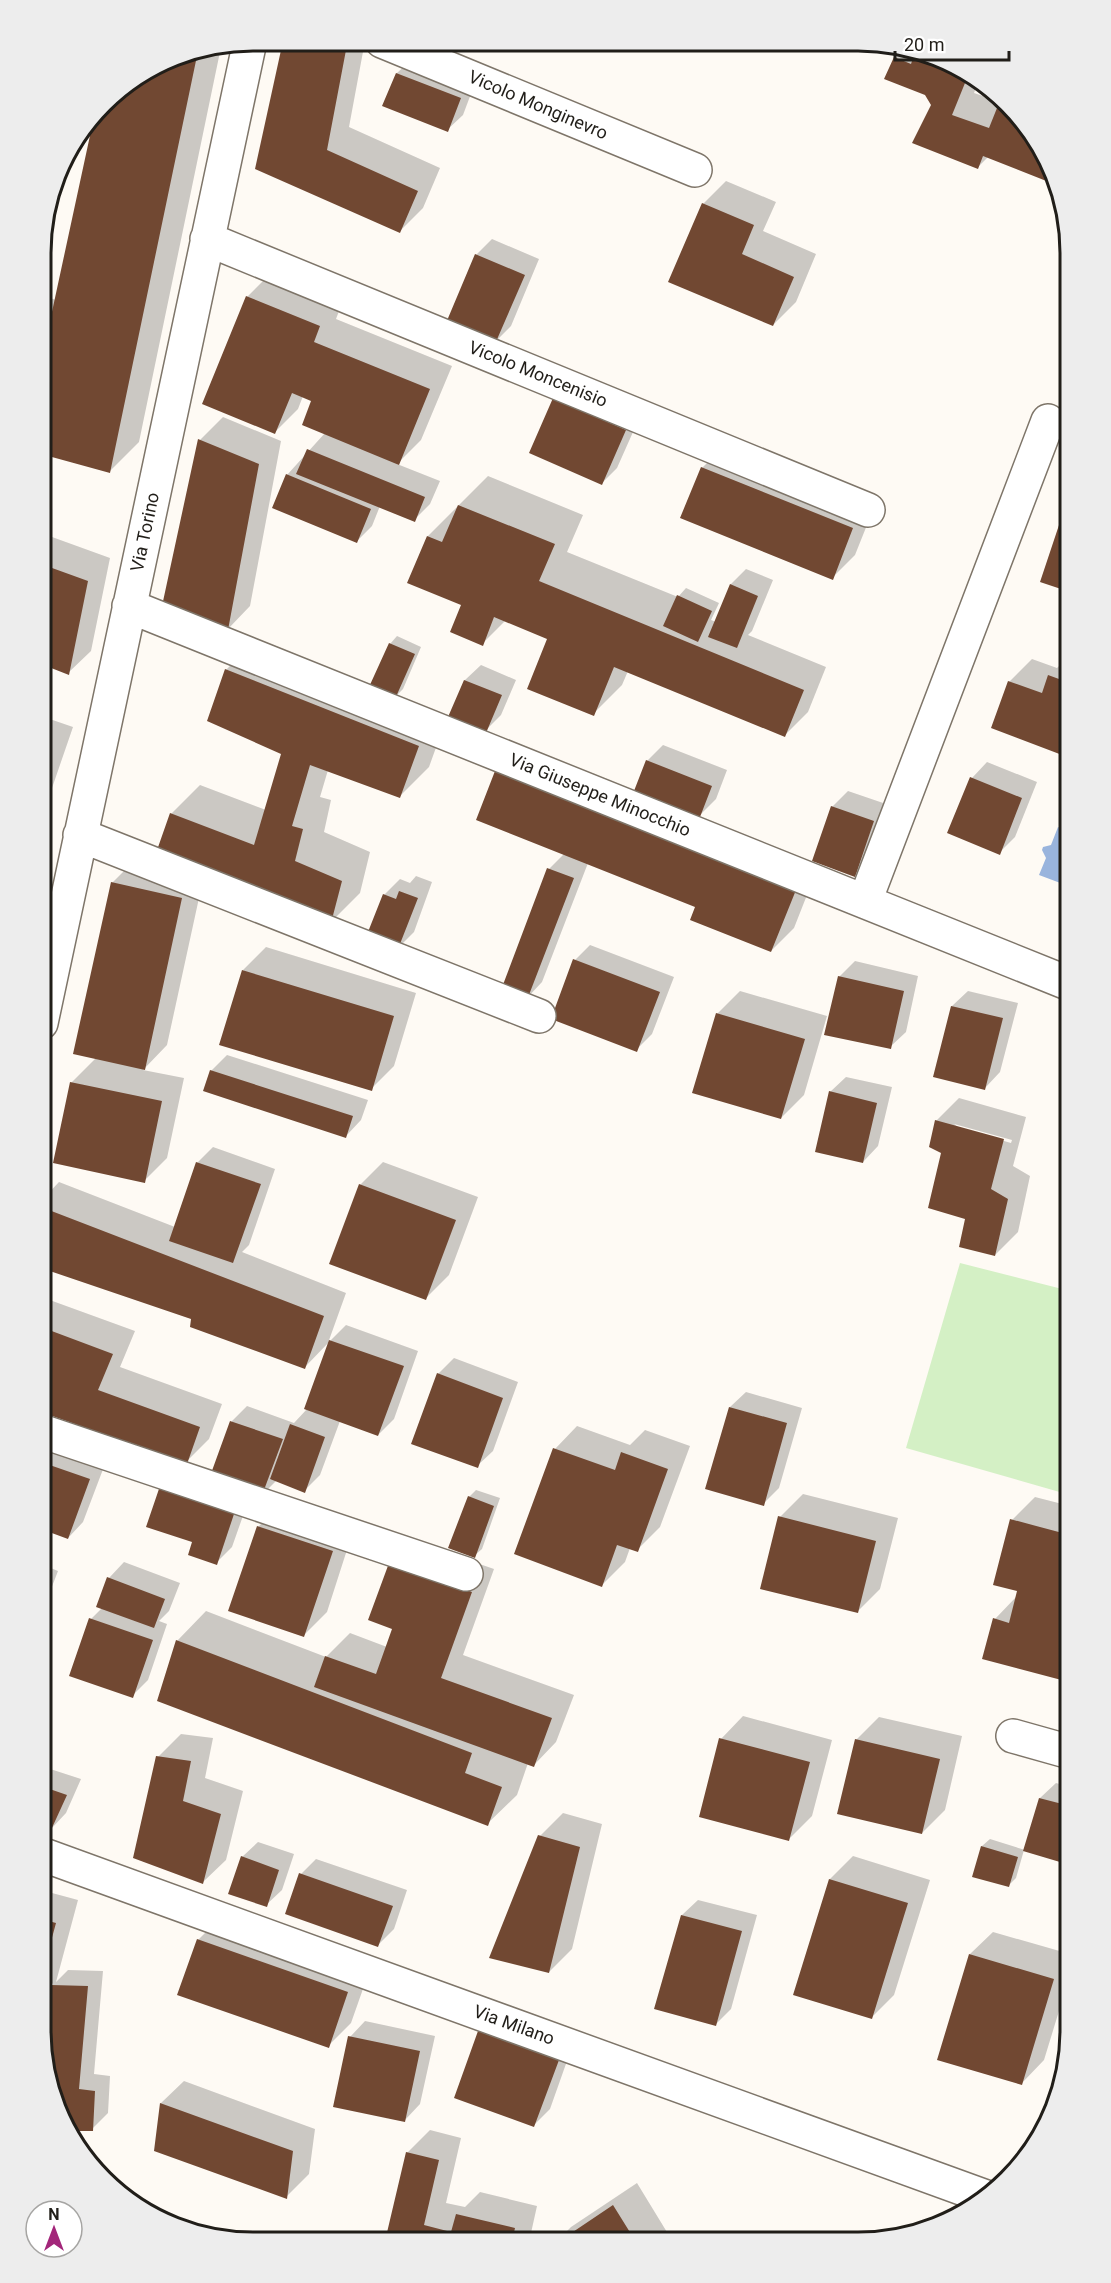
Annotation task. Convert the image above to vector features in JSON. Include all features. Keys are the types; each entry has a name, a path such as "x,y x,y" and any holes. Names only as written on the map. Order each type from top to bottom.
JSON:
{"street":[{"name":"Via Torino","path":"51,975 248,51"},
{"name":"Vicolo Monginevro","path":"406,51 694,170"},
{"name":"Vicolo Moncenisio","path":"207,239 868,510"},
{"path":"865,901 1048,421"},
{"name":"Via Giuseppe Minocchio","path":"129,606 1060,980"},
{"path":"80,835 539,1016"},
{"path":"51,1434 466,1574"},
{"path":"1013,1736 1060,1749"},
{"name":"Via Milano","path":"51,1858 976,2193"}],"green space":[{"path":"960,1263 1060,1288 1060,1492 906,1448"}],"water":[{"path":"1058,827 1060,828 1060,883 1039,875 1046,858 1043,847 1051,845"}],"building":[{"path":"281,51 346,51 327,150 418,191 400,233 255,169"},
{"path":"894,57 911,64 913,59 923,62 969,84 965,83 952,115 989,128 997,107 1026,141 1046,181 983,156 978,169 912,143 931,105 925,95 884,79"},
{"path":"196,60 110,473 51,457 51,316 90,134 110,110 130,93 152,78 176,66"},
{"path":"396,73 461,98 448,132 382,106"},
{"path":"702,203 754,225 742,254 794,277 773,326 668,282"},
{"path":"475,254 525,275 495,344 446,323"},
{"path":"246,296 320,326 314,342 430,389 399,465 302,425 311,401 292,393 275,434 202,404"},
{"path":"553,398 626,430 602,485 529,453"},
{"path":"198,439 259,464 228,630 162,606"},
{"path":"307,449 425,497 415,522 296,474"},
{"path":"701,467 853,528 833,580 680,518"},
{"path":"286,474 371,509 357,543 272,508"},
{"path":"458,505 555,544 539,581 804,690 785,737 614,667 594,716 527,689 547,639 494,617 483,646 450,632 461,605 407,583 427,536 442,542"},
{"path":"1060,522 1060,589 1040,582"},
{"path":"51,568 88,581 69,675 51,668"},
{"path":"730,584 758,596 737,648 708,637"},
{"path":"677,595 712,611 698,642 663,626"},
{"path":"389,643 415,654 395,699 369,687"},
{"path":"225,669 419,746 400,798 310,765 292,826 303,829 295,861 342,881 331,923 156,853 170,813 254,845 281,754 207,721"},
{"path":"1048,675 1060,679 1060,754 991,728 1008,681 1042,693"},
{"path":"464,680 502,695 486,733 448,717"},
{"path":"646,760 712,786 700,817 634,791"},
{"path":"495,771 796,890 771,952 690,920 695,907 476,820"},
{"path":"970,777 1022,798 1000,855 947,833"},
{"path":"831,806 874,821 855,877 812,861"},
{"path":"547,868 574,878 527,1000 501,990"},
{"path":"111,882 182,898 145,1070 73,1054"},
{"path":"399,891 418,898 398,949 366,937 383,894 396,899"},
{"path":"573,959 660,992 637,1052 551,1019"},
{"path":"242,970 394,1016 372,1091 219,1045"},
{"path":"838,976 904,991 891,1049 824,1035"},
{"path":"951,1006 1003,1018 985,1090 933,1077"},
{"path":"716,1013 805,1039 781,1119 692,1093"},
{"path":"210,1070 353,1116 346,1138 203,1091"},
{"path":"70,1082 162,1101 145,1183 53,1163"},
{"path":"829,1091 877,1103 863,1163 815,1152"},
{"path":"935,1120 1004,1139 991,1189 1008,1199 995,1256 959,1247 965,1219 928,1208 941,1153 929,1147"},
{"path":"196,1162 261,1184 233,1263 169,1241"},
{"path":"359,1184 456,1220 426,1300 329,1264"},
{"path":"51,1211 324,1316 305,1369 190,1327 191,1319 51,1271"},
{"path":"51,1331 113,1354 98,1390 200,1427 187,1464 51,1416"},
{"path":"329,1340 404,1366 378,1436 304,1409"},
{"path":"437,1373 503,1398 478,1468 411,1444"},
{"path":"729,1407 787,1423 764,1506 705,1489"},
{"path":"230,1421 283,1439 261,1498 209,1479"},
{"path":"290,1424 325,1437 305,1493 270,1479"},
{"path":"553,1448 615,1470 621,1452 668,1469 638,1552 617,1545 602,1587 514,1554"},
{"path":"51,1465 90,1479 68,1539 51,1533"},
{"path":"161,1483 236,1508 217,1565 188,1555 192,1542 146,1527"},
{"path":"468,1496 494,1506 475,1558 448,1548"},
{"path":"778,1516 876,1541 858,1613 760,1589"},
{"path":"1010,1519 1060,1532 1060,1680 982,1659 993,1618 1009,1623 1017,1591 993,1585"},
{"path":"257,1526 333,1551 304,1637 228,1611"},
{"path":"389,1563 472,1592 441,1678 552,1718 534,1767 314,1687 325,1656 376,1674 392,1629 368,1620"},
{"path":"107,1577 165,1599 154,1628 96,1607"},
{"path":"89,1618 153,1640 133,1698 69,1676"},
{"path":"176,1640 472,1753 465,1773 502,1787 488,1826 157,1701"},
{"path":"719,1738 810,1762 789,1841 699,1817"},
{"path":"855,1739 940,1759 922,1834 837,1814"},
{"path":"156,1756 191,1761 183,1801 221,1814 203,1884 133,1858"},
{"path":"51,1789 67,1795 51,1830"},
{"path":"1039,1798 1060,1803 1060,1862 1023,1851"},
{"path":"538,1835 580,1847 549,1973 489,1958"},
{"path":"981,1846 1018,1857 1009,1887 972,1877"},
{"path":"241,1856 279,1870 267,1907 228,1894"},
{"path":"299,1873 393,1906 378,1947 285,1914"},
{"path":"829,1879 908,1903 872,2019 793,1995"},
{"path":"681,1915 742,1931 716,2026 654,2009"},
{"path":"51,1922 56,1923 51,1941"},
{"path":"197,1939 348,1992 329,2048 177,1995"},
{"path":"969,1954 1054,1979 1022,2085 937,2060"},
{"path":"51,1985 88,1986 79,2089 95,2091 93,2131 79,2131 58,2082 51,2030"},
{"path":"478,2031 559,2060 534,2127 454,2098"},
{"path":"348,2036 420,2051 405,2122 333,2107"},
{"path":"160,2103 293,2151 287,2199 154,2151"},
{"path":"406,2152 439,2160 424,2225 451,2232 387,2232"},
{"path":"613,2205 630,2232 573,2232"},
{"path":"456,2214 515,2228 514,2232 451,2232"}]}
